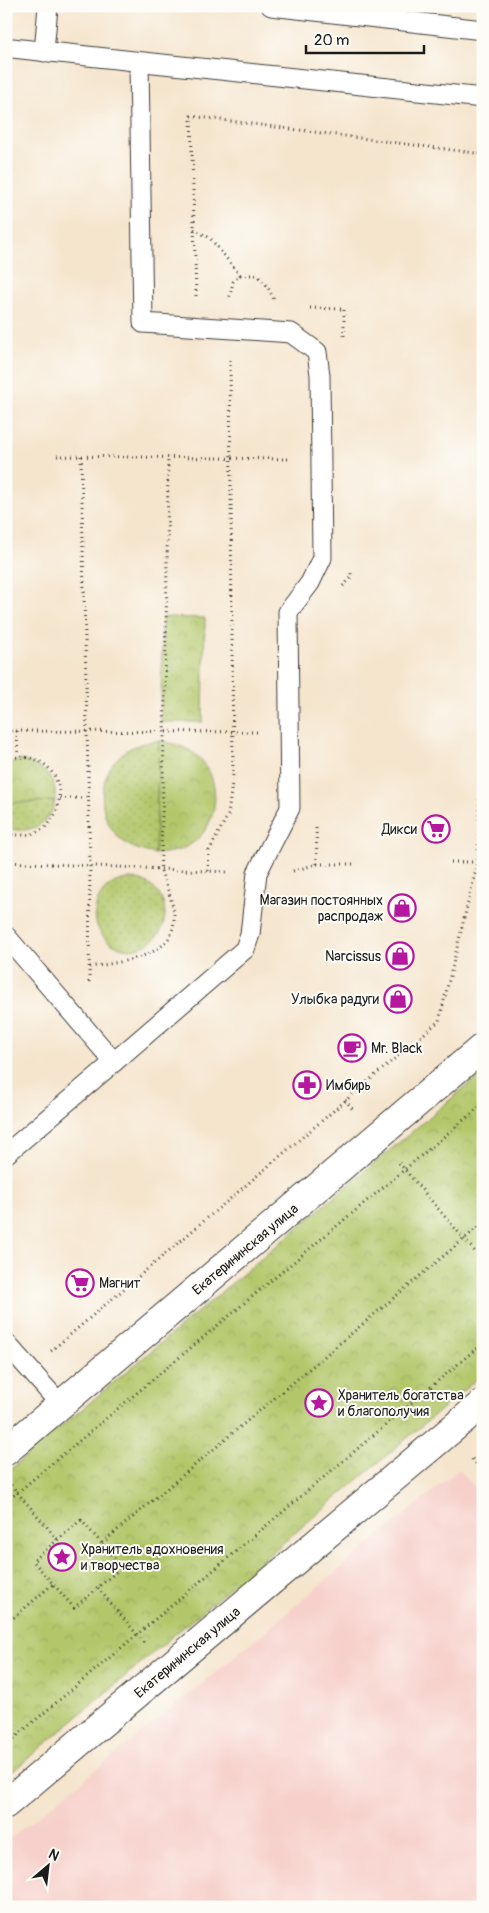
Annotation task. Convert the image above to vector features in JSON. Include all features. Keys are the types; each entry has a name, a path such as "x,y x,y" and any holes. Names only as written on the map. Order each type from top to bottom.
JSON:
{"street":[{"name":"Екатерининская улица","path":"6,1451 483,1047"},
{"name":"Екатерининская улица","path":"6,1804 483,1404"}],"lane":[{"path":"44,52 48,6"},
{"path":"271,6 483,30"},
{"path":"12,48 483,98"},
{"path":"6,1154 245,949 250,934 257,873 290,808 288,612 310,582 322,558 320,375 317,352 291,332 143,323 140,62"},
{"path":"6,936 114,1062"},
{"path":"6,1343 61,1406"}],"path":[{"path":"196,306 191,116 483,154"},
{"path":"194,229 210,238 240,274 257,275 271,293 275,300 276,308"},
{"path":"208,871 209,851 228,815 233,775 229,328 232,282 240,274"},
{"path":"305,308 344,309 345,347"},
{"path":"57,456 321,459"},
{"path":"69,1010 89,991 90,967 89,798 81,456"},
{"path":"90,967 128,960 154,952 171,934 174,914 170,894 160,870 165,732 168,457"},
{"path":"339,590 351,578 351,568"},
{"path":"29,1369 439,1021 478,862 483,646"},
{"path":"6,731 289,732"},
{"path":"17,732 18,756"},
{"path":"6,759 18,756 34,758 47,766 57,779 60,798 58,810 50,823 38,832 23,836 6,833"},
{"path":"60,798 89,798"},
{"path":"316,817 317,864"},
{"path":"6,862 285,874 317,864 356,864"},
{"path":"451,862 483,862"},
{"path":"6,1502 483,1104"},
{"path":"394,1158 483,1261"},
{"path":"102,1543 483,1223"},
{"path":"6,1745 483,1343"},
{"path":"6,1479 58,1540"},
{"path":"82,1520 122,1567 74,1608 33,1561 58,1540 82,1520"},
{"path":"6,1624 53,1584"},
{"path":"98,1588 148,1647"}],"shaded area":[{"path":"459,1469 483,1497 483,1907 6,1907 6,1842 196,1689"}],"green space":[{"path":"162,617 205,618 203,722 161,722"},
{"path":"159,740 155,854 130,846 114,831 107,820 103,808 102,795 104,782 116,760 134,747"},
{"path":"159,740 176,744 192,752 202,761 210,773 214,786 215,800 213,813 199,837 180,850 155,854"},
{"path":"20,760 34,765 46,773 54,785 55,801 6,803 6,764"},
{"path":"55,801 48,816 37,826 23,830 6,828 6,803"},
{"path":"137,879 150,885 159,894 163,900 165,914 163,928 155,939 144,947 123,949 116,947 105,939 97,928 95,907 97,900 105,889 116,881"},
{"path":"483,1072 483,1374 6,1777 6,1473"}],"place":[{"name":"Дикси","path":"436,829"},
{"name":"Магазин постоянных распродаж","path":"402,908"},
{"name":"Narcissus","path":"400,956"},
{"name":"Улыбка радуги","path":"398,999"},
{"name":"Mr. Black","path":"352,1048"},
{"name":"Имбирь","path":"307,1085"},
{"name":"Магнит","path":"80,1283"},
{"name":"Хранитель богатства и благополучия","path":"319,1403"},
{"name":"Хранитель вдохновения и творчества","path":"62,1557"}]}
